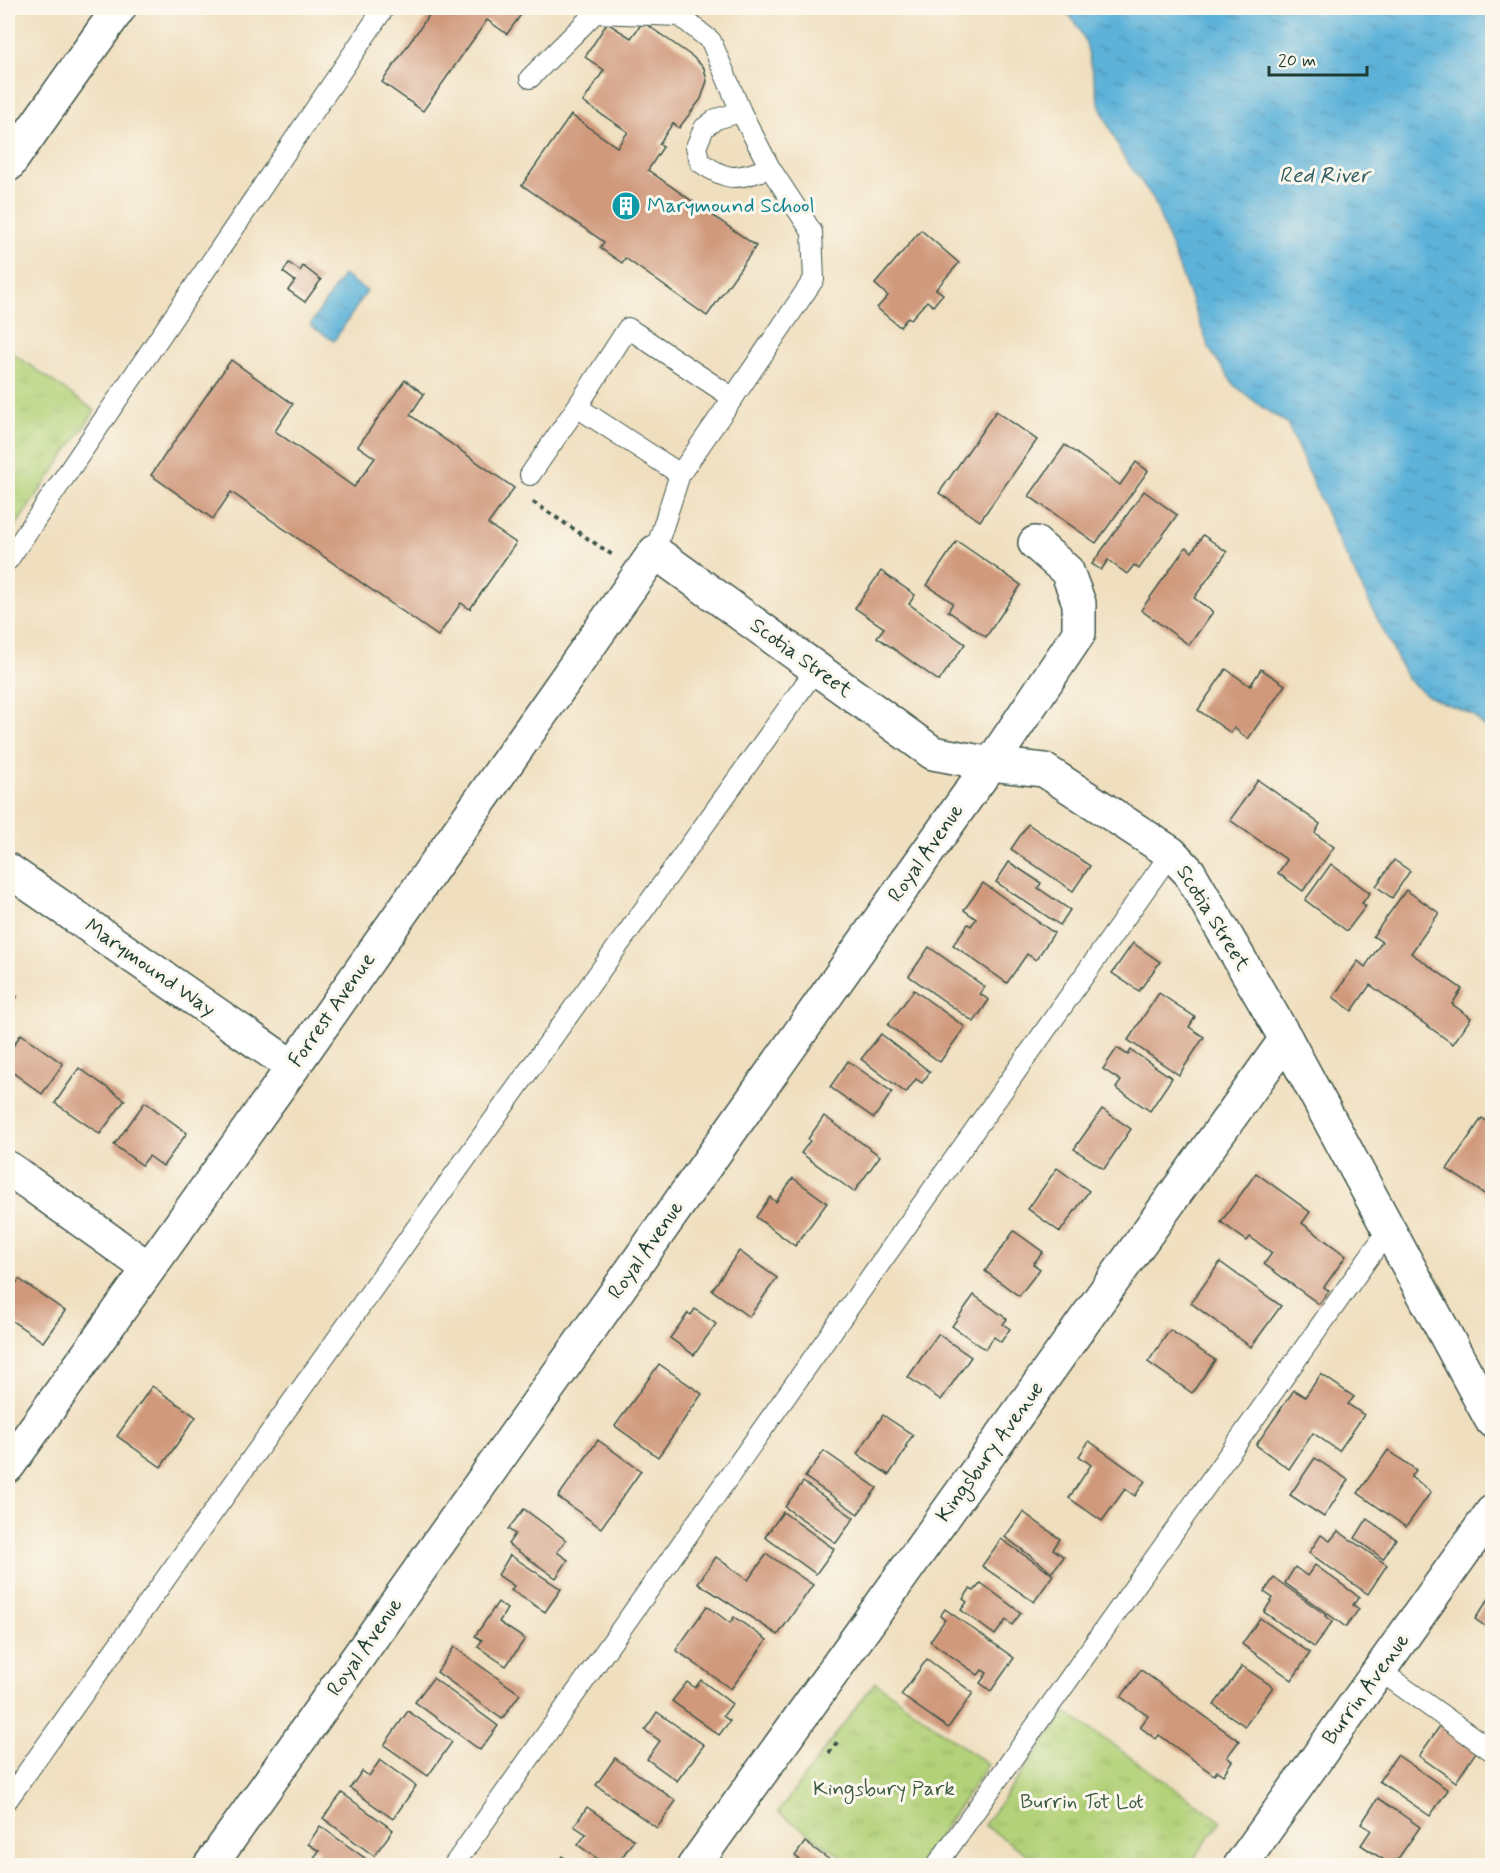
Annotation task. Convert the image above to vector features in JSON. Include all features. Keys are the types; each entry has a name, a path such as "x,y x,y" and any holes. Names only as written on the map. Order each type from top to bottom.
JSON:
{"street":[{"path":"8,165 119,8"},
{"name":"Royal Avenue","path":"210,1866 991,764 1079,633 1079,603 1067,571 1035,543"},
{"name":"Scotia Street","path":"655,552 933,753 991,764 1044,770 1171,853 1189,872 1286,1039 1492,1421"},
{"name":"Forrest Avenue","path":"13,1448 148,1268 655,552"},
{"name":"Marymound Way","path":"8,870 292,1067"},
{"name":"Kingsbury Avenue","path":"694,1866 1286,1039"},
{"path":"8,1168 148,1268"},
{"name":"Burrin Avenue","path":"1240,1866 1492,1512"}],"lane":[{"path":"8,560 384,8"},
{"path":"530,78 595,13 680,16 711,40 741,112 770,168 812,232 814,279 680,474 655,552"},
{"path":"741,112 716,119 704,128 696,147 700,162 718,174 740,178 770,168"},
{"path":"530,475 578,407 628,328 733,399"},
{"path":"578,407 680,474"},
{"path":"8,1800 816,669"},
{"path":"453,1866 1171,853"},
{"path":"936,1866 1389,1229"},
{"path":"1379,1670 1492,1751"}],"path":[{"path":"531,501 614,556"},
{"path":"825,1740 834,1747"},
{"path":"829,1753 838,1741"}],"green space":[{"path":"8,350 95,411 8,537"},
{"name":"Kingsbury Park","path":"875,1682 988,1765 918,1865 853,1865 778,1812"},
{"name":"Burrin Tot Lot","path":"1066,1712 1221,1821 1189,1865 1042,1865 984,1825"}],"water":[{"name":"Red River","path":"1063,8 1492,8 1492,741 1486,729 1472,715 1427,695 1408,680 1339,542 1287,423 1234,385 1210,350 1153,198 1123,156 1100,107 1086,43 1075,22"},
{"path":"343,275 367,291 334,341 310,325"}],"building":[{"path":"434,8 525,9 507,34 487,20 423,111 382,82"},
{"name":"Marymound School","path":"643,22 693,57 704,68 707,81 701,99 679,128 673,123 659,144 663,147 648,170 756,246 707,316 625,258 622,263 600,248 604,242 522,185 571,115 617,147 628,132 583,102 604,70 585,57 607,23 631,38"},
{"path":"921,230 959,263 936,289 943,294 933,306 927,301 911,319 908,317 900,327 877,308 888,296 875,284"},
{"path":"289,263 300,271 303,266 321,280 305,302 288,290 295,281 283,272"},
{"path":"231,360 293,404 275,431 354,487 375,458 358,446 405,380 424,394 410,415 514,488 488,524 516,543 470,609 461,603 438,636 231,492 213,519 151,475"},
{"path":"996,411 1037,440 980,521 939,493"},
{"path":"1065,445 1120,485 1136,462 1148,471 1096,543 1029,496"},
{"path":"1144,491 1177,515 1139,569 1134,565 1127,574 1108,560 1101,570 1092,564"},
{"path":"1203,535 1227,552 1194,598 1213,612 1189,645 1141,610 1186,547 1192,552"},
{"path":"957,541 1021,585 986,637 948,611 953,603 927,585"},
{"path":"881,571 915,595 909,604 965,644 939,681 877,637 884,628 855,608"},
{"path":"1226,669 1250,686 1261,669 1285,685 1248,739 1234,728 1231,733 1198,710"},
{"path":"1258,780 1320,824 1315,833 1334,847 1303,891 1278,873 1287,860 1230,820"},
{"path":"1028,824 1090,866 1073,891 1011,849"},
{"path":"1394,860 1410,871 1392,898 1376,886"},
{"path":"1009,862 1041,883 1038,888 1070,910 1060,925 996,882"},
{"path":"1331,864 1370,893 1362,903 1366,906 1347,931 1305,900"},
{"path":"983,883 1054,933 1036,960 1027,954 1007,983 953,945 968,924 971,926 976,919 964,910"},
{"path":"1406,890 1439,913 1411,953 1462,989 1452,1004 1471,1018 1453,1044 1370,985 1352,1011 1333,997 1358,961 1365,967 1382,942 1373,936"},
{"path":"1133,943 1160,962 1139,991 1112,973"},
{"path":"929,947 985,987 980,994 989,1000 974,1022 909,976"},
{"path":"8,990 17,997 8,1010"},
{"path":"914,990 965,1027 940,1062 888,1025"},
{"path":"1159,993 1195,1017 1189,1027 1204,1037 1179,1075 1128,1040"},
{"path":"21,1034 63,1064 42,1094 8,1069 8,1054"},
{"path":"881,1034 930,1072 922,1083 916,1079 906,1093 861,1059"},
{"path":"1117,1048 1128,1055 1131,1050 1172,1078 1150,1111 1116,1088 1121,1081 1103,1069"},
{"path":"848,1061 892,1092 874,1118 830,1087"},
{"path":"79,1068 125,1100 100,1134 55,1103"},
{"path":"145,1102 187,1133 163,1166 149,1156 142,1165 114,1145"},
{"path":"1102,1109 1131,1129 1104,1169 1074,1149"},
{"path":"824,1116 880,1156 854,1192 801,1153"},
{"path":"1482,1118 1492,1125 1492,1199 1447,1169"},
{"path":"1057,1168 1089,1191 1060,1232 1028,1209"},
{"path":"1256,1173 1310,1212 1302,1223 1346,1256 1324,1287 1329,1291 1319,1304 1264,1264 1272,1253 1250,1237 1247,1241 1221,1222"},
{"path":"793,1178 827,1203 795,1246 756,1217 770,1197 776,1202"},
{"path":"1014,1231 1043,1252 1033,1264 1040,1269 1019,1296 985,1271"},
{"path":"739,1251 777,1278 749,1317 712,1290"},
{"path":"1220,1262 1281,1306 1251,1347 1191,1303"},
{"path":"19,1279 65,1311 43,1342 8,1318 8,1295"},
{"path":"974,1295 1007,1319 1003,1324 1010,1329 1001,1342 994,1337 985,1349 952,1326"},
{"path":"695,1309 716,1324 694,1355 670,1338 688,1313 691,1315"},
{"path":"1170,1330 1215,1360 1192,1393 1148,1362"},
{"path":"938,1334 971,1357 941,1400 908,1377"},
{"path":"659,1364 702,1394 658,1457 615,1426"},
{"path":"1321,1374 1354,1397 1348,1404 1364,1415 1339,1451 1313,1433 1289,1469 1256,1445 1294,1390 1305,1397"},
{"path":"152,1386 196,1417 161,1467 117,1436"},
{"path":"883,1415 913,1435 889,1475 857,1454"},
{"path":"598,1440 641,1471 601,1528 558,1497"},
{"path":"1089,1441 1145,1481 1135,1496 1125,1489 1102,1521 1069,1498 1091,1465 1079,1456"},
{"path":"1388,1450 1416,1470 1411,1477 1431,1492 1406,1527 1358,1493"},
{"path":"824,1451 877,1488 858,1514 805,1477"},
{"path":"1315,1458 1348,1480 1324,1517 1290,1495"},
{"path":"803,1482 854,1518 836,1543 785,1507"},
{"path":"524,1509 566,1540 557,1552 568,1560 556,1578 508,1544 515,1534 508,1529"},
{"path":"783,1512 834,1549 816,1574 765,1537"},
{"path":"1023,1512 1060,1539 1053,1549 1064,1557 1052,1572 1005,1537"},
{"path":"1367,1519 1396,1539 1383,1559 1355,1538"},
{"path":"1338,1531 1387,1565 1368,1594 1309,1553 1321,1535 1330,1541"},
{"path":"1001,1539 1053,1575 1034,1602 982,1566"},
{"path":"767,1554 813,1585 778,1635 698,1583 716,1557 748,1580"},
{"path":"510,1555 561,1589 545,1612 511,1590 514,1586 498,1575"},
{"path":"1315,1565 1359,1597 1353,1605 1359,1609 1346,1627 1285,1583 1295,1567 1307,1576"},
{"path":"1274,1578 1326,1615 1332,1622 1314,1647 1264,1612 1273,1598 1264,1592"},
{"path":"981,1583 1021,1613 1012,1625 1006,1620 995,1635 961,1610 967,1602 963,1599 970,1589 974,1591"},
{"path":"1492,1594 1492,1631 1475,1619"},
{"path":"498,1602 507,1609 499,1622 525,1639 506,1666 478,1647 482,1640 475,1636"},
{"path":"707,1606 730,1623 734,1617 767,1640 731,1689 676,1650"},
{"path":"945,1609 1014,1658 991,1691 980,1683 987,1673 982,1670 978,1675 930,1641 945,1620 940,1616"},
{"path":"1260,1618 1310,1653 1292,1680 1242,1644"},
{"path":"454,1647 520,1694 502,1719 437,1672"},
{"path":"927,1659 973,1693 948,1728 901,1695"},
{"path":"1242,1666 1273,1687 1245,1726 1214,1705"},
{"path":"1141,1670 1239,1741 1227,1757 1232,1761 1223,1775 1217,1771 1214,1775 1159,1735 1156,1739 1140,1727 1148,1716 1121,1697"},
{"path":"433,1678 498,1726 480,1750 415,1702"},
{"path":"701,1680 732,1704 723,1716 730,1721 719,1735 672,1701 687,1682 695,1688"},
{"path":"408,1711 452,1742 428,1776 384,1745"},
{"path":"657,1712 704,1745 677,1781 647,1759 660,1741 645,1730"},
{"path":"1442,1723 1478,1749 1456,1782 1419,1756"},
{"path":"1397,1755 1448,1790 1430,1816 1379,1781"},
{"path":"615,1758 676,1801 657,1828 596,1785"},
{"path":"380,1760 416,1786 393,1819 350,1788 362,1771 369,1776"},
{"path":"342,1793 393,1830 374,1856 323,1818"},
{"path":"1378,1798 1420,1827 1393,1866 1361,1845 1371,1830 1361,1824"},
{"path":"587,1807 634,1840 616,1866 608,1866 578,1845 586,1834 574,1826"},
{"path":"320,1826 376,1866 314,1866 310,1863 319,1851 308,1844"},
{"path":"805,1842 838,1866 794,1866 799,1859 795,1856"},
{"path":"562,1856 575,1866 556,1866"}],"place":[{"name":"Marymound School","path":"626,206"}]}
